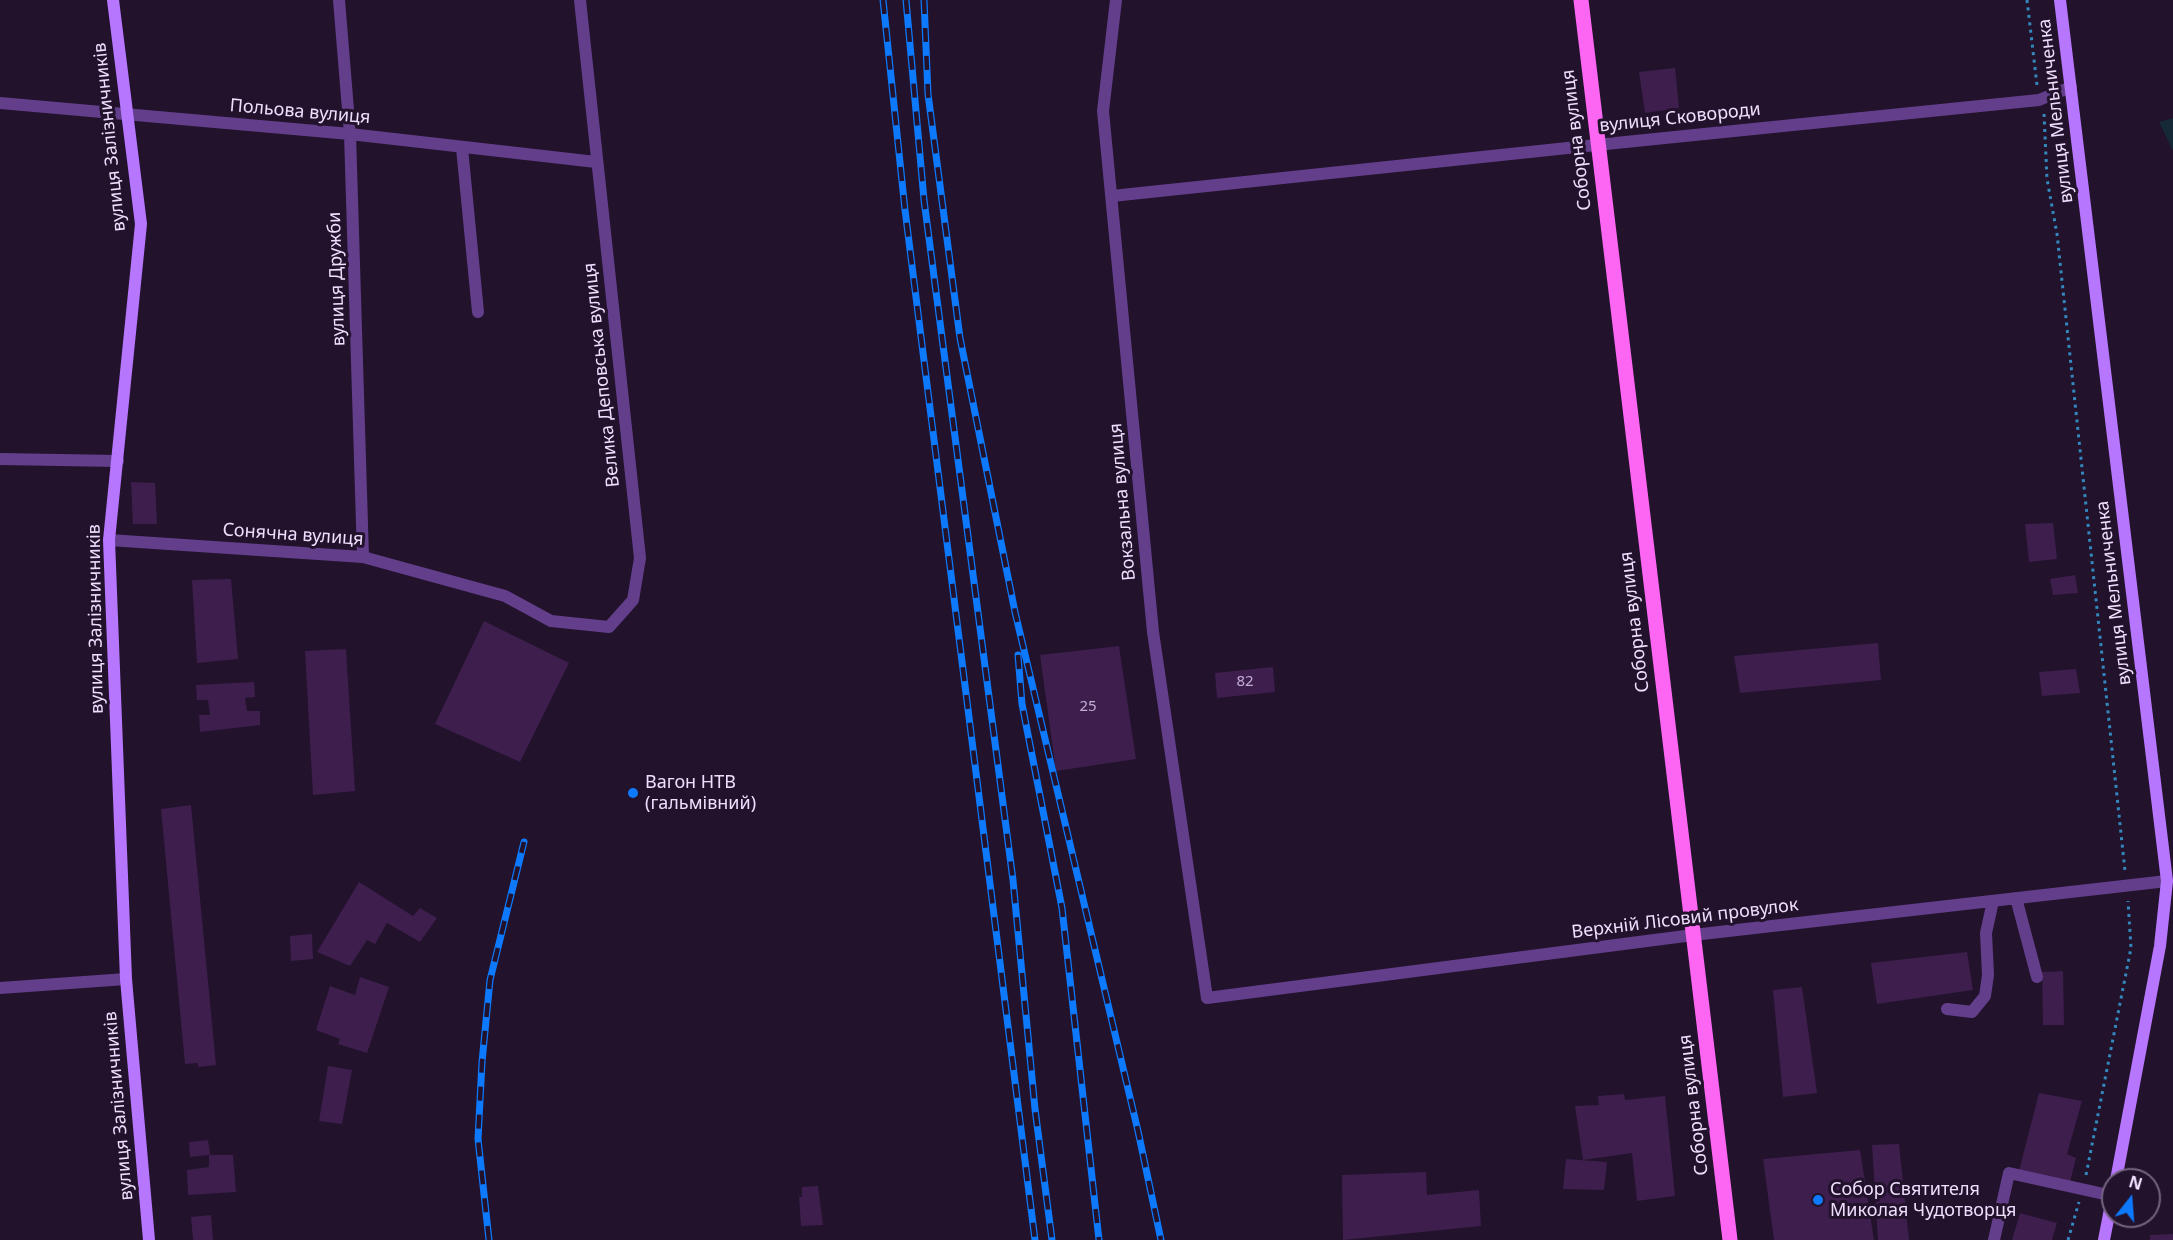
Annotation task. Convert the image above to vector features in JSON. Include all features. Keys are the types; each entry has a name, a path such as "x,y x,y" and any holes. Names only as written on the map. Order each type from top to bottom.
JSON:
{"main road":[{"name":"вулиця Залізничників","path":"113,0 141,224 109,540 126,979 149,1240"},
{"name":"Соборна вулиця","path":"1581,0 1596,145 1730,1240"},
{"name":"вулиця Мельниченка","path":"2060,0 2167,881 2168,926 2118,1168"}],"street":[{"name":"вулиця Дружби","path":"339,0 350,134 363,557"},
{"name":"Велика Деповська вулиця","path":"505,596 551,621 609,627 633,600 640,558 580,0"},
{"name":"Вокзальна вулиця","path":"1116,0 1103,111 1153,632 1207,998"},
{"name":"вулиця Сковороди","path":"1112,196 2039,100 2071,87"},
{"name":"Польова вулиця","path":"0,103 350,134 596,162"},
{"path":"462,148 478,312"},
{"path":"0,459 118,460"},
{"name":"Сонячна вулиця","path":"109,540 363,557 505,596"},
{"name":"Верхній Лісовий провулок","path":"1207,998 1693,935 2167,881"},
{"path":"2016,898 2037,977"},
{"path":"1947,1009 1972,1012 1985,996 1988,975 1986,933 1993,900"},
{"path":"0,988 126,979"},
{"path":"1994,1240 2008,1173 2101,1193"}],"path":[{"path":"2027,0 2039,100 2044,116 2047,179 2057,234 2127,885 2131,948 2083,1190 2068,1240"}],"shaded area":[{"path":"2173,118 2173,151 2159,122"}],"building":[{"path":"1675,68 1679,108 1645,113 1639,72"},
{"path":"131,482 155,483 157,524 133,524"},
{"path":"2053,523 2057,559 2029,562 2025,524"},
{"path":"2075,575 2078,593 2053,595 2050,579"},
{"path":"231,579 238,659 197,663 192,580"},
{"path":"484,621 569,663 520,762 435,724"},
{"path":"1878,643 1881,680 1740,693 1734,656"},
{"path":"1119,646 1136,759 1056,771 1040,655"},
{"path":"346,649 355,791 313,795 305,651"},
{"path":"1273,667 1275,692 1217,698 1215,673"},
{"path":"2076,669 2080,693 2042,696 2039,672"},
{"path":"254,682 255,697 245,698 247,711 260,711 260,725 200,732 199,715 210,715 208,700 197,700 196,685"},
{"path":"191,805 216,1065 198,1067 198,1063 185,1064 161,809"},
{"path":"359,882 413,916 420,908 437,918 420,942 387,923 375,944 367,940 350,966 317,952"},
{"path":"312,934 313,959 291,961 290,936"},
{"path":"1967,952 1973,990 1877,1004 1871,963"},
{"path":"2063,971 2064,1025 2043,1025 2042,972"},
{"path":"360,977 389,987 367,1053 338,1044 340,1039 316,1030 330,986 355,995"},
{"path":"1802,987 1817,1093 1783,1097 1773,990"},
{"path":"328,1066 352,1070 342,1124 319,1121"},
{"path":"2039,1093 2082,1101 2067,1154 2076,1158 2070,1182 2019,1171"},
{"path":"1624,1094 1625,1100 1665,1096 1675,1196 1637,1201 1632,1153 1583,1160 1575,1106 1599,1105 1598,1096"},
{"path":"208,1140 209,1155 190,1157 189,1142"},
{"path":"1899,1144 1909,1240 1878,1240 1872,1145"},
{"name":"Собор Святителя Миколая Чудотворця","path":"1860,1150 1874,1240 1774,1240 1763,1159"},
{"path":"209,1155 233,1155 236,1192 188,1195 187,1170 209,1167"},
{"path":"1566,1159 1607,1162 1604,1190 1563,1189"},
{"path":"1426,1172 1427,1195 1479,1190 1481,1226 1343,1240 1342,1175"},
{"path":"818,1186 823,1225 801,1226 799,1197 802,1197 802,1187"},
{"path":"2020,1213 2057,1223 2052,1240 2012,1240"},
{"path":"211,1215 213,1240 193,1240 191,1217"},
{"path":"2173,1234 2173,1240 2150,1240 2150,1235"}],"railway":[{"path":"883,0 905,210 1035,1240"},
{"path":"906,0 924,200 1013,880 1035,1109 1052,1240"},
{"path":"924,0 928,94 960,338 1015,612 1138,1131 1161,1240"},
{"path":"1018,655 1022,704 1062,908 1099,1240"},
{"path":"489,1240 478,1139 482,1062 490,980 524,842"}],"place":[{"name":"Вагон НТВ (гальмівний)","path":"633,793"},
{"name":"Собор Святителя Миколая Чудотворця","path":"1818,1200"}]}
